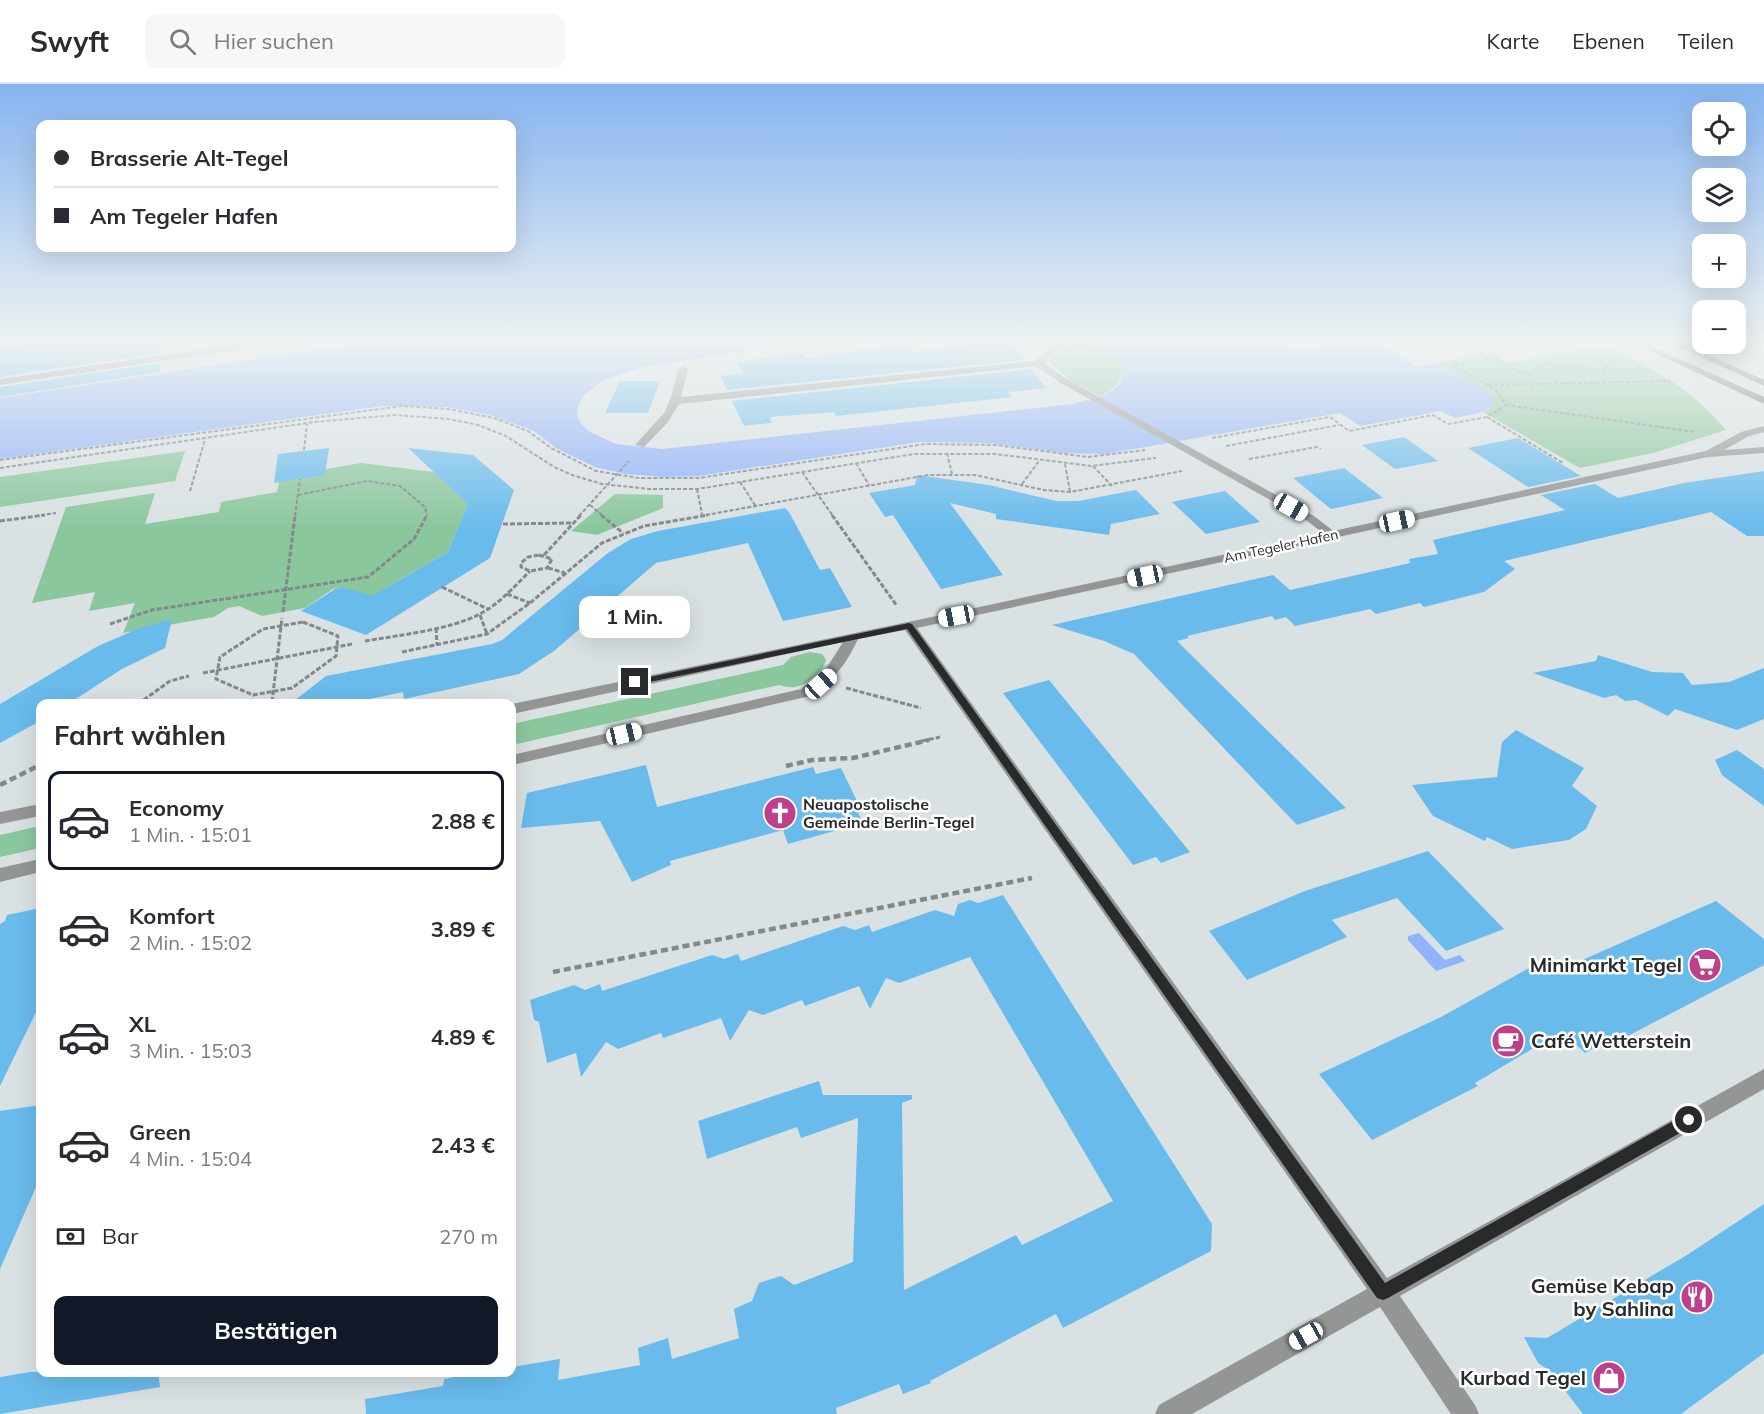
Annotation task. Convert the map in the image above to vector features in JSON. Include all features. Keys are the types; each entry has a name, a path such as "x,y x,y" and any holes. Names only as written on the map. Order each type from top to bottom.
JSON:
{"street":[{"path":"640,446 667,420 674,404"},
{"path":"1105,404 1310,518 1332,535"},
{"name":"Am Tegeler Hafen","path":"1708,454 1737,438 1764,429"},
{"name":"Am Tegeler Hafen","path":"516,708 1708,454 1764,450"},
{"path":"909,626 1383,1292 1466,1414"},
{"path":"516,759 805,693 821,684 833,673 853,636"},
{"path":"0,818 36,811"},
{"path":"0,875 36,867"},
{"path":"1168,1414 1764,1078"}],"path":[{"path":"0,468 307,423 366,416 404,415 467,422 504,435 550,465 573,475 609,485 697,489 914,454 994,454 1092,466 1128,463 1340,424 1349,430 1433,415 1448,424 1487,417 1506,405 1695,432"},
{"path":"1487,417 1569,467"},
{"path":"304,450 307,423"},
{"path":"190,491 205,439"},
{"path":"947,453 952,474"},
{"path":"1022,484 1040,460"},
{"path":"856,463 869,485"},
{"path":"1065,464 1070,492"},
{"path":"1092,466 1112,486"},
{"path":"802,472 909,626"},
{"path":"544,555 619,474"},
{"path":"402,652 487,634 530,603 602,543 644,526 928,475 975,475 1070,492 1170,474"},
{"path":"284,612 300,479"},
{"path":"110,624 152,609 368,576 414,539 427,518 425,507 400,486 367,481 298,495"},
{"path":"740,482 755,505"},
{"path":"697,489 702,514"},
{"path":"590,505 623,533"},
{"path":"0,521 56,513"},
{"path":"503,524 573,523"},
{"path":"547,568 552,559 544,555 534,555 524,559 521,567 530,571 547,568 565,573"},
{"path":"365,641 436,628 480,614 507,594 530,571"},
{"path":"442,587 488,609"},
{"path":"507,594 530,603"},
{"path":"480,614 487,634"},
{"path":"272,699 282,618"},
{"path":"303,622 338,636 336,657 292,688 273,692 253,695 216,679 220,657 263,629 282,626 303,622"},
{"path":"436,628 437,645"},
{"path":"203,673 352,644"},
{"path":"145,699 170,681 189,675"},
{"path":"842,687 921,708"},
{"path":"786,766 812,760 853,758 940,737"},
{"path":"0,785 36,767"},
{"path":"553,972 1032,878"}],"green space":[{"path":"1491,404 1701,404 1726,430 1653,453 1580,468 1483,412 1491,408"},
{"path":"185,451 175,481 0,507 0,477"},
{"path":"361,463 434,472 468,504 448,552 394,583 372,601 344,587 333,589 305,608 262,616 239,606 228,608 214,617 123,633 135,603 89,611 95,592 32,603 66,507 155,493 145,524 219,512 221,502 277,492 279,482 324,475 326,469"},
{"path":"615,494 663,495 663,508 597,535 571,531"},
{"path":"810,652 822,654 826,660 818,673 800,686 779,685 516,744 516,723 783,665 791,657"},
{"path":"36,827 36,849 0,857 0,835"}],"water":[{"path":"0,404 579,404 577,415 581,424 590,432 616,444 662,449 1072,404 1493,405 1483,412 1455,418 1441,411 1360,426 1340,413 1105,454 1064,453 990,443 919,442 698,476 666,477 625,474 595,467 556,448 534,431 490,415 447,407 383,406 0,459"},
{"path":"1419,933 1445,960 1460,955 1465,961 1436,971 1408,940 1408,936"}],"building":[{"path":"609,404 651,404 648,413 605,413"},
{"path":"733,404 947,404 836,416 834,412 770,417 771,423 744,426"},
{"path":"1404,437 1438,461 1395,469 1362,445"},
{"path":"1518,438 1581,476 1528,487 1468,448"},
{"path":"329,448 325,475 274,483 278,454"},
{"path":"408,448 473,455 514,490 490,558 366,635 301,611 335,589 343,587 372,596 448,552 468,504"},
{"path":"1344,468 1383,498 1331,509 1293,478"},
{"path":"1764,471 1764,536 1747,536 1711,512 1504,561 1515,569 1484,592 1424,607 1420,603 1376,614 1370,609 1295,626 1286,617 1275,620 1272,616 1187,636 1189,638 1177,641 1346,808 1297,825 1134,654 1104,641 1052,625 1273,575 1290,590 1410,563 1409,559 1438,554 1433,540 1565,510 1541,495 1595,484 1618,498 1684,483"},
{"path":"917,475 989,485 1056,501 1078,501 1136,490 1160,514 1111,524 1109,535 996,519 996,514 950,503 1003,575 941,589 893,515 885,517 869,493 915,485"},
{"path":"1225,491 1260,522 1206,534 1172,502"},
{"path":"785,508 820,570 830,568 852,607 783,621 748,543 656,563 554,651 519,674 404,699 403,692 370,699 296,699 326,676 492,644 502,640 608,553 631,539 658,531"},
{"path":"172,619 165,648 122,669 76,699 36,699 36,723 0,743 0,704 98,646 135,630"},
{"path":"1598,655 1652,672 1683,673 1692,685 1729,682 1764,668 1764,719 1737,730 1675,709 1668,716 1636,700 1625,701 1616,695 1604,698 1533,673 1596,661"},
{"path":"1049,680 1190,852 1161,863 1156,857 1133,865 1003,693"},
{"path":"1516,730 1584,768 1572,786 1597,806 1586,829 1569,840 1512,849 1487,837 1485,841 1433,816 1412,785 1497,777 1502,742"},
{"path":"1737,750 1764,769 1764,806 1722,775 1715,760"},
{"path":"646,765 657,807 813,767 816,774 841,768 858,803 854,804 863,823 788,844 783,830 670,861 671,865 632,882 600,821 521,828 527,793"},
{"path":"1428,851 1504,929 1446,951 1397,898 1332,920 1347,937 1247,980 1209,931 1305,891"},
{"path":"1003,895 1212,1224 1211,1251 1063,1328 1056,1314 930,1381 931,1383 903,1394 899,1384 836,1408 837,1414 366,1414 365,1399 443,1386 444,1379 454,1377 516,1377 516,1366 560,1359 558,1380 640,1365 638,1348 668,1338 672,1359 739,1338 734,1309 752,1301 759,1283 781,1276 794,1285 853,1262 858,1118 801,1138 797,1127 707,1159 698,1121 819,1081 823,1095 912,1095 912,1099 902,1103 904,1290 1016,1235 1022,1245 1113,1201 970,957 899,983 886,978 870,1009 859,986 805,1006 802,1000 763,1015 749,1010 730,1041 721,1018 663,1038 661,1033 618,1049 606,1042 581,1077 576,1053 547,1063 539,1022 534,1020 530,1000 574,985 585,990 600,984 602,991 712,955 724,959 738,954 741,961 843,926 855,930 869,925 872,932 935,910 954,916 958,904 970,900 978,903"},
{"path":"1716,901 1764,939 1764,965 1622,1039 1617,1035 1585,1053 1562,1031 1475,1083 1478,1086 1372,1140 1319,1074 1441,1017 1538,963 1542,966 1548,965 1555,972"},
{"path":"36,909 36,1012 0,1086 0,924 5,921 7,915"},
{"path":"36,1106 36,1187 0,1269 0,1111"},
{"path":"1764,1204 1764,1353 1681,1414 1583,1414 1550,1371 1538,1363 1524,1337 1547,1338 1687,1255"},
{"path":"36,1372 36,1377 159,1377 160,1387 0,1414 0,1377"}],"place":[{"name":"Neuapostolische Gemeinde Berlin-Tegel","path":"780,813"},
{"name":"Minimarkt Tegel","path":"1705,965"},
{"name":"Café Wetterstein","path":"1508,1041"},
{"name":"Gemüse Kebap by Sahlina","path":"1697,1297"},
{"name":"Kurbad Tegel","path":"1609,1378"}],"route":[{"path":"635,682 909,626 1383,1292 1689,1120"}]}
